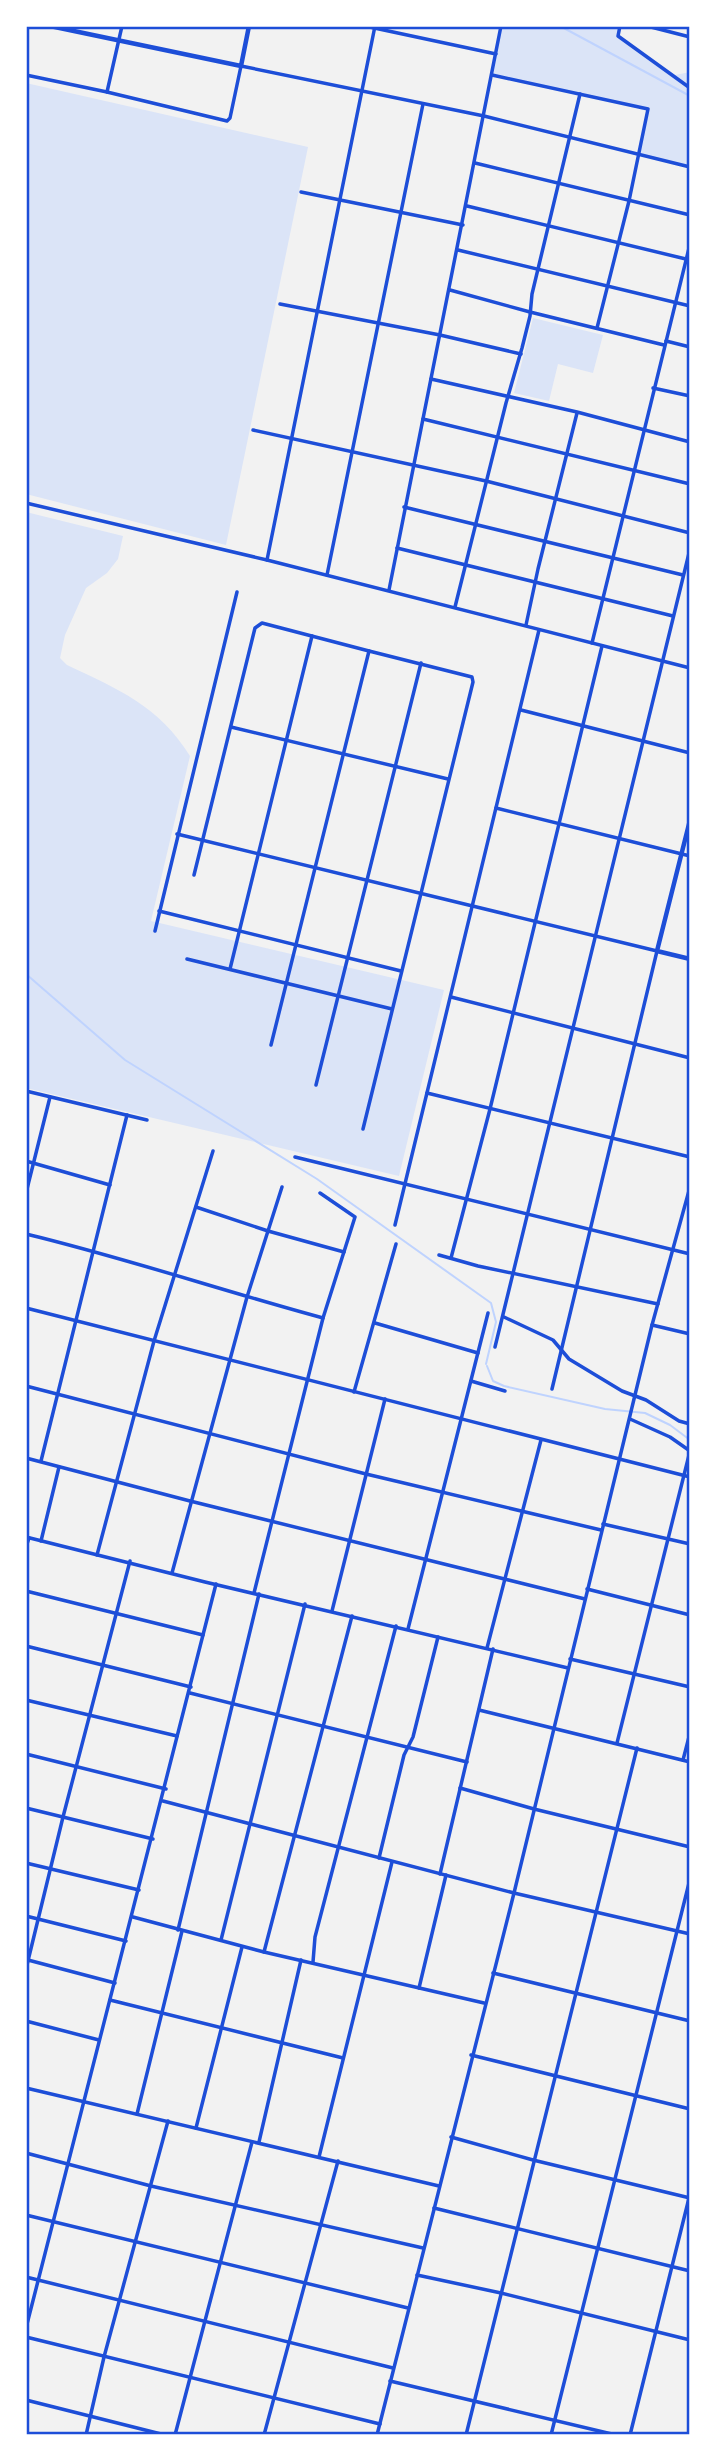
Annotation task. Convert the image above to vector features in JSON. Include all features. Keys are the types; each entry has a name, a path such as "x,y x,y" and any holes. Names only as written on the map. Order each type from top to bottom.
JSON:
{"street":[{"path":"50,26 484,116 690,167"},
{"path":"107,92 122,26"},
{"path":"26,75 227,121 230,118 249,26"},
{"path":"365,26 496,54"},
{"path":"388,592 501,26"},
{"path":"620,26 618,36 690,88"},
{"path":"647,26 690,37"},
{"path":"267,560 375,27"},
{"path":"492,75 646,108 648,112 597,328"},
{"path":"455,607 521,354 532,294 580,94"},
{"path":"327,575 424,104"},
{"path":"475,163 690,215"},
{"path":"301,192 463,225"},
{"path":"467,206 688,260"},
{"path":"592,643 690,244"},
{"path":"458,250 690,306"},
{"path":"450,290 597,328 690,347"},
{"path":"280,304 440,335 521,354"},
{"path":"431,379 577,412 690,442"},
{"path":"653,388 690,396"},
{"path":"526,625 534,582 577,412"},
{"path":"422,419 690,484"},
{"path":"253,430 486,481 690,533"},
{"path":"26,503 267,560 690,668"},
{"path":"404,508 683,575"},
{"path":"397,548 673,616"},
{"path":"495,1347 690,549"},
{"path":"155,931 237,592"},
{"path":"194,875 255,628 262,623 468,674 473,679 363,1129"},
{"path":"395,1225 539,630"},
{"path":"230,969 312,636"},
{"path":"451,1258 602,646"},
{"path":"271,1045 369,651"},
{"path":"316,1085 421,663"},
{"path":"521,710 690,753"},
{"path":"231,727 448,779"},
{"path":"496,808 690,856"},
{"path":"552,1389 690,820"},
{"path":"177,834 690,960"},
{"path":"159,911 401,971"},
{"path":"187,959 392,1009"},
{"path":"451,997 690,1058"},
{"path":"26,1091 147,1120"},
{"path":"427,1093 690,1157"},
{"path":"26,1194 50,1097"},
{"path":"41,1461 127,1115"},
{"path":"97,1555 154,1341 213,1151"},
{"path":"295,1157 690,1254"},
{"path":"26,1161 110,1185"},
{"path":"172,1573 247,1297 282,1187"},
{"path":"377,2435 484,2003 514,1893 652,1325 690,1187"},
{"path":"137,2114 233,1704 272,1521 323,1318 355,1217 320,1194"},
{"path":"195,1207 344,1252"},
{"path":"26,1234 94,1250 323,1318"},
{"path":"354,1392 396,1244"},
{"path":"439,1255 658,1304"},
{"path":"26,1308 690,1477"},
{"path":"408,1629 488,1313"},
{"path":"504,1317 553,1340 569,1359 622,1391 646,1400 679,1421 690,1424"},
{"path":"375,1323 478,1353"},
{"path":"652,1325 690,1334"},
{"path":"471,1381 505,1391"},
{"path":"26,1386 366,1474 602,1530"},
{"path":"332,1611 385,1399"},
{"path":"617,1744 690,1452 670,1437 630,1419"},
{"path":"440,1874 479,1710 506,1579 541,1440"},
{"path":"26,1458 585,1599"},
{"path":"41,1541 59,1467"},
{"path":"604,1524 690,1544"},
{"path":"26,1547 27,1537 568,1668"},
{"path":"26,1969 130,1561"},
{"path":"26,2328 163,1801 216,1584"},
{"path":"587,1589 690,1615"},
{"path":"26,1591 203,1635"},
{"path":"221,1940 305,1604"},
{"path":"264,1952 352,1616"},
{"path":"313,1962 315,1937 396,1626"},
{"path":"379,1858 404,1755 413,1737 438,1637"},
{"path":"26,1646 191,1687"},
{"path":"570,1658 690,1687"},
{"path":"190,1693 467,1762"},
{"path":"26,1700 178,1736"},
{"path":"479,1710 690,1762"},
{"path":"683,1760 690,1733"},
{"path":"466,2435 637,1748"},
{"path":"26,1754 166,1789"},
{"path":"460,1788 615,1830 690,1847"},
{"path":"163,1801 514,1893 690,1934"},
{"path":"26,1808 153,1839"},
{"path":"319,2157 392,1862"},
{"path":"26,1863 139,1891"},
{"path":"419,1988 446,1875"},
{"path":"551,2435 690,1879"},
{"path":"26,1916 126,1941"},
{"path":"133,1917 243,1947 484,2003"},
{"path":"195,2128 243,1947"},
{"path":"27,1960 115,1983"},
{"path":"258,2143 301,1960"},
{"path":"493,1973 690,2021"},
{"path":"110,2000 343,2058"},
{"path":"26,2021 100,2040"},
{"path":"471,2055 690,2109"},
{"path":"26,2088 440,2186"},
{"path":"86,2435 104,2357 168,2121"},
{"path":"451,2137 533,2160 689,2196 630,2435"},
{"path":"175,2435 253,2142"},
{"path":"26,2154 152,2186 424,2248"},
{"path":"264,2435 338,2161"},
{"path":"434,2208 690,2271"},
{"path":"26,2215 408,2308"},
{"path":"417,2275 690,2340"},
{"path":"26,2277 393,2368"},
{"path":"26,2337 380,2424"},
{"path":"390,2381 616,2435"},
{"path":"26,2400 165,2435"}],"shaded area":[{"path":"501,26 620,26 618,36 675,75 690,72 690,167 638,154 648,110 492,75"},
{"path":"26,83 308,147 226,545 26,494"},
{"path":"533,318 603,335 593,373 558,364 549,401 514,393"},
{"path":"26,512 123,536 118,559 107,573 86,588 65,635 60,658 67,665 120,691 151,712 165,724 190,756 151,921 444,990 399,1176 26,1088"}],"waterway":[{"path":"560,26 690,96"},
{"path":"26,974 125,1060 317,1179 491,1303 496,1322 486,1364"},
{"path":"487,1366 493,1381 504,1386 605,1409 645,1413 670,1425 690,1440"}]}
